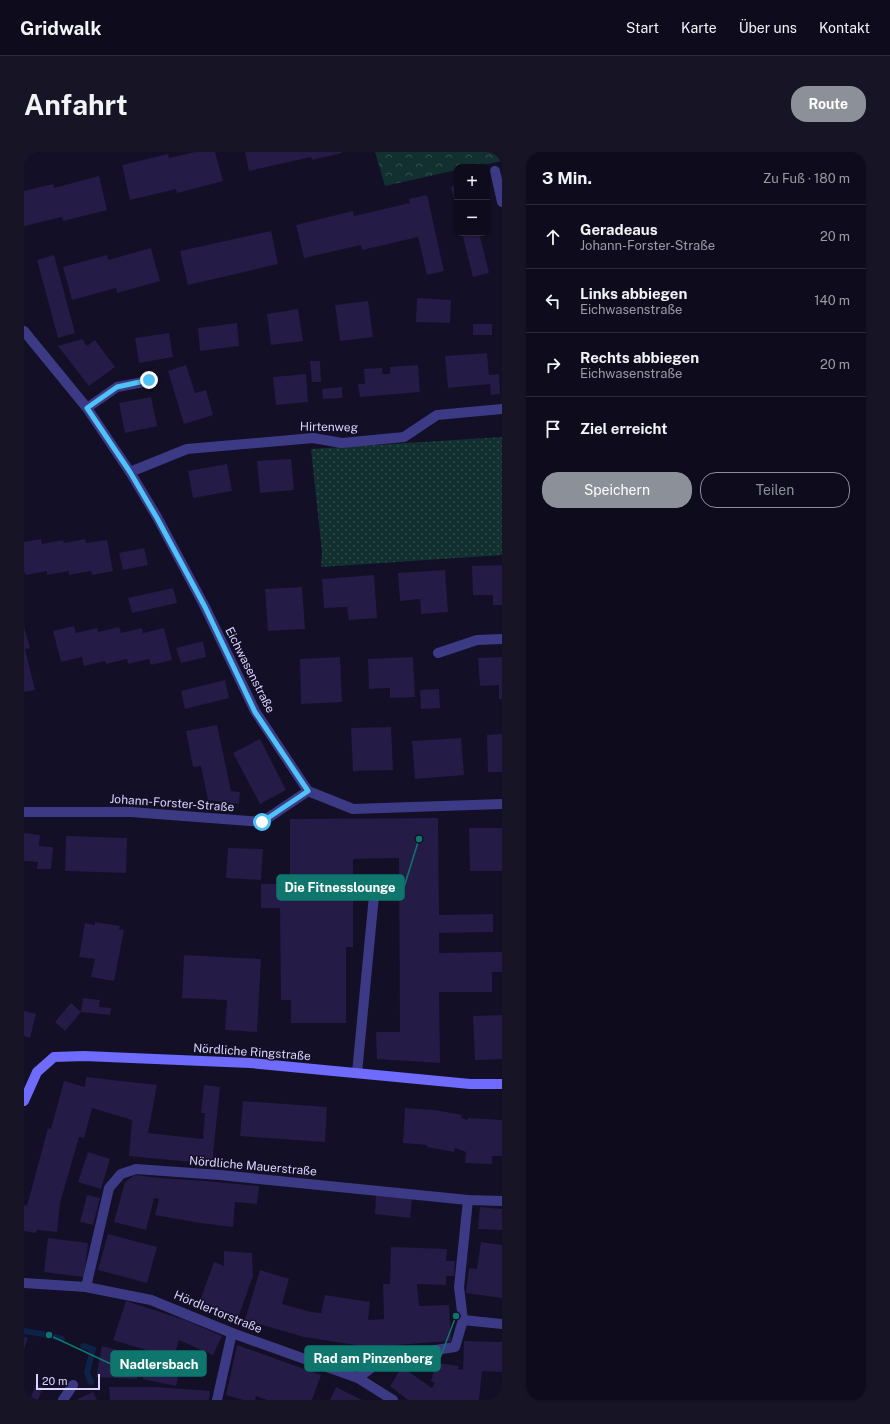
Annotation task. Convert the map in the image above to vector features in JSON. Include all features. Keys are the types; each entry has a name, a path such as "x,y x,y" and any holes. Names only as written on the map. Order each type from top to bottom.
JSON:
{"main road":[{"name":"Nördliche Ringstraße","path":"24,1101 37,1072 54,1058 84,1056 250,1063 470,1084 502,1084"}],"street":[{"path":"495,171 502,202"},
{"name":"Eichwasenstraße","path":"24,331 87,408 130,472 157,518 205,607 255,712 308,791"},
{"path":"87,408 117,387 149,380"},
{"name":"Hirtenweg","path":"130,472 187,449 313,438 342,443 404,437 436,416 502,409"},
{"path":"438,653 477,640 502,639"},
{"path":"308,791 353,808 502,804"},
{"name":"Johann-Forster-Straße","path":"24,812 131,812 262,822 308,791"},
{"path":"357,1073 374,885"},
{"name":"Nördliche Mauerstraße","path":"86,1287 109,1188 121,1174 136,1169 228,1176 468,1200 502,1201"},
{"path":"358,1378 384,1358 455,1347 463,1320 459,1287 468,1200"},
{"name":"Hördlertorstraße","path":"24,1283 86,1287 151,1300 232,1333 358,1378 393,1400"},
{"path":"463,1320 502,1324"},
{"path":"217,1400 232,1333"},
{"path":"63,1400 73,1385"}],"green space":[{"path":"375,152 502,152 502,161 488,164 454,164 454,171 385,186"},
{"path":"502,437 502,555 321,567 322,552 311,449"}],"building":[{"path":"195,152 215,152 223,181 177,193 176,189 130,200 122,165 168,154 169,158"},
{"path":"245,152 342,153 312,160 311,157 249,171"},
{"path":"99,176 107,210 63,221 62,217 24,226 24,191 53,184 54,188"},
{"path":"454,186 454,200 451,187"},
{"path":"427,195 444,271 427,275 418,237 362,250 361,245 304,258 296,225 353,211 354,216 410,203 409,199"},
{"path":"271,231 278,264 188,285 180,251"},
{"path":"463,236 480,236 489,273 473,277"},
{"path":"151,248 160,281 117,293 116,288 72,300 63,267 107,255 108,260"},
{"path":"54,255 75,333 58,338 37,260"},
{"path":"417,298 451,300 450,323 416,322"},
{"path":"368,301 373,337 340,341 335,305"},
{"path":"298,309 303,341 271,345 267,314"},
{"path":"237,323 239,346 200,351 198,328"},
{"path":"473,324 492,324 492,335 473,335"},
{"path":"169,333 173,357 139,363 135,338"},
{"path":"82,339 87,346 95,340 115,367 89,386 58,346"},
{"path":"487,353 489,375 499,374 500,394 491,395 490,384 448,388 445,356"},
{"path":"310,361 320,361 321,382 312,382"},
{"path":"186,365 195,393 206,390 213,415 184,424 168,371"},
{"path":"418,365 420,392 360,397 358,384 365,384 364,369 382,368 382,374 390,374 390,367"},
{"path":"306,374 308,402 276,405 273,377"},
{"path":"342,387 342,398 323,399 322,389"},
{"path":"151,397 157,426 125,433 119,403"},
{"path":"291,459 294,490 260,493 257,461"},
{"path":"227,464 232,491 193,498 188,471"},
{"path":"41,539 42,544 63,540 64,543 85,539 86,543 107,540 113,571 92,575 91,571 69,575 69,571 47,575 47,571 26,575 24,571 24,542"},
{"path":"144,548 148,565 123,570 119,553"},
{"path":"502,565 502,605 493,605 493,595 473,595 472,566"},
{"path":"445,570 448,612 421,614 420,599 400,601 398,573"},
{"path":"374,575 377,618 349,620 347,607 324,608 322,579"},
{"path":"302,587 305,629 268,631 265,589"},
{"path":"173,588 177,603 132,613 128,598"},
{"path":"74,626 76,633 97,628 98,632 119,627 121,633 142,628 143,633 164,628 172,660 151,665 149,659 128,664 127,659 106,664 105,661 84,666 82,657 61,662 53,631"},
{"path":"24,627 30,648 25,649 35,690 24,692"},
{"path":"203,641 206,657 181,663 176,648"},
{"path":"340,657 342,702 301,704 300,659"},
{"path":"413,657 415,697 390,698 390,688 369,689 368,659"},
{"path":"502,657 502,699 499,699 499,685 480,686 478,658"},
{"path":"225,680 229,698 185,709 181,691"},
{"path":"439,689 440,708 421,709 420,690"},
{"path":"217,725 231,791 240,792 239,804 208,800 201,766 193,767 186,731"},
{"path":"391,727 393,770 353,771 351,728"},
{"path":"502,734 502,772 488,772 487,735"},
{"path":"461,738 464,775 415,779 412,741"},
{"path":"260,739 286,790 260,804 233,753"},
{"path":"438,818 439,915 493,914 493,932 439,933 439,953 502,952 502,972 492,972 492,992 439,992 440,1063 377,1059 376,1032 400,1032 399,858 353,859 353,947 346,947 346,1023 291,1023 291,1000 281,1000 280,908 261,908 261,884 290,884 290,819"},
{"path":"469,828 502,828 502,871 470,871"},
{"path":"24,833 40,835 39,846 53,847 51,869 37,869 38,862 24,861"},
{"path":"66,836 127,838 126,873 65,871"},
{"path":"228,848 263,849 261,880 226,878"},
{"path":"95,922 120,926 119,929 124,930 114,981 91,977 95,959 79,957 85,923 95,925"},
{"path":"184,955 261,959 257,1032 225,1030 227,1000 182,998"},
{"path":"83,998 100,1000 99,1007 111,1008 110,1015 81,1012"},
{"path":"71,1003 81,1012 65,1031 55,1022"},
{"path":"24,1011 36,1014 30,1038 24,1036"},
{"path":"502,1015 502,1059 475,1060 473,1016"},
{"path":"86,1077 157,1085 148,1133 203,1139 205,1113 201,1113 204,1085 220,1087 212,1164 129,1156 132,1120 92,1108 84,1138 79,1137 60,1203 57,1232 37,1230 36,1233 24,1231 24,1205 27,1206 48,1128 51,1129 64,1081 85,1087"},
{"path":"243,1101 327,1107 325,1142 240,1136"},
{"path":"405,1108 435,1110 462,1115 461,1118 468,1120 468,1118 502,1120 502,1156 492,1156 492,1164 465,1163 466,1152 455,1148 454,1152 427,1147 427,1145 403,1143"},
{"path":"88,1152 110,1159 101,1189 78,1182"},
{"path":"135,1175 259,1186 257,1204 235,1202 233,1227 155,1215 159,1199 154,1198 146,1230 114,1222 125,1182"},
{"path":"87,1195 100,1198 93,1225 80,1222"},
{"path":"376,1195 412,1199 410,1218 375,1214"},
{"path":"480,1207 502,1209 502,1230 478,1229"},
{"path":"108,1234 157,1247 147,1283 98,1270"},
{"path":"48,1238 88,1243 84,1277 44,1272"},
{"path":"481,1242 502,1245 502,1298 466,1293 469,1268 477,1269"},
{"path":"391,1247 447,1249 446,1261 455,1261 454,1276 446,1276 446,1285 417,1284 419,1306 449,1305 451,1341 368,1347 304,1337 245,1320 260,1270 289,1279 282,1304 311,1312 321,1313 325,1295 370,1302 368,1320 384,1319 383,1284 390,1284"},
{"path":"224,1251 252,1253 253,1276 238,1318 199,1304 214,1262 224,1266"},
{"path":"126,1301 185,1320 222,1336 213,1355 179,1340 173,1358 113,1340"},
{"path":"24,1337 28,1338 24,1349"},
{"path":"464,1341 502,1342 502,1372 482,1371 479,1400 408,1400 390,1386 402,1367 432,1388 435,1383 431,1381 436,1363 459,1366 458,1369 463,1370"},
{"path":"237,1345 321,1375 312,1400 267,1400 256,1396 255,1400 243,1400 226,1395"},
{"path":"102,1346 141,1356 137,1379 96,1377"},
{"path":"147,1358 181,1365 176,1386 143,1379"},
{"path":"36,1384 43,1387 38,1400 30,1400"},
{"path":"109,1387 156,1387 210,1391 209,1400 110,1400"},
{"path":"336,1387 362,1400 330,1400"},
{"path":"93,1392 97,1400 78,1400 78,1399"}],"waterway":[{"path":"24,1331 49,1335 62,1339"},
{"path":"83,1346 93,1349 87,1373 91,1382"}],"place":[{"name":"Die Fitnesslounge","path":"419,839"},
{"name":"Rad am Pinzenberg","path":"456,1316"},
{"name":"Nadlersbach","path":"49,1335"}],"route":[{"path":"149,380 117,387 87,408 130,472 157,518 205,607 255,712 308,791 262,822"}]}
